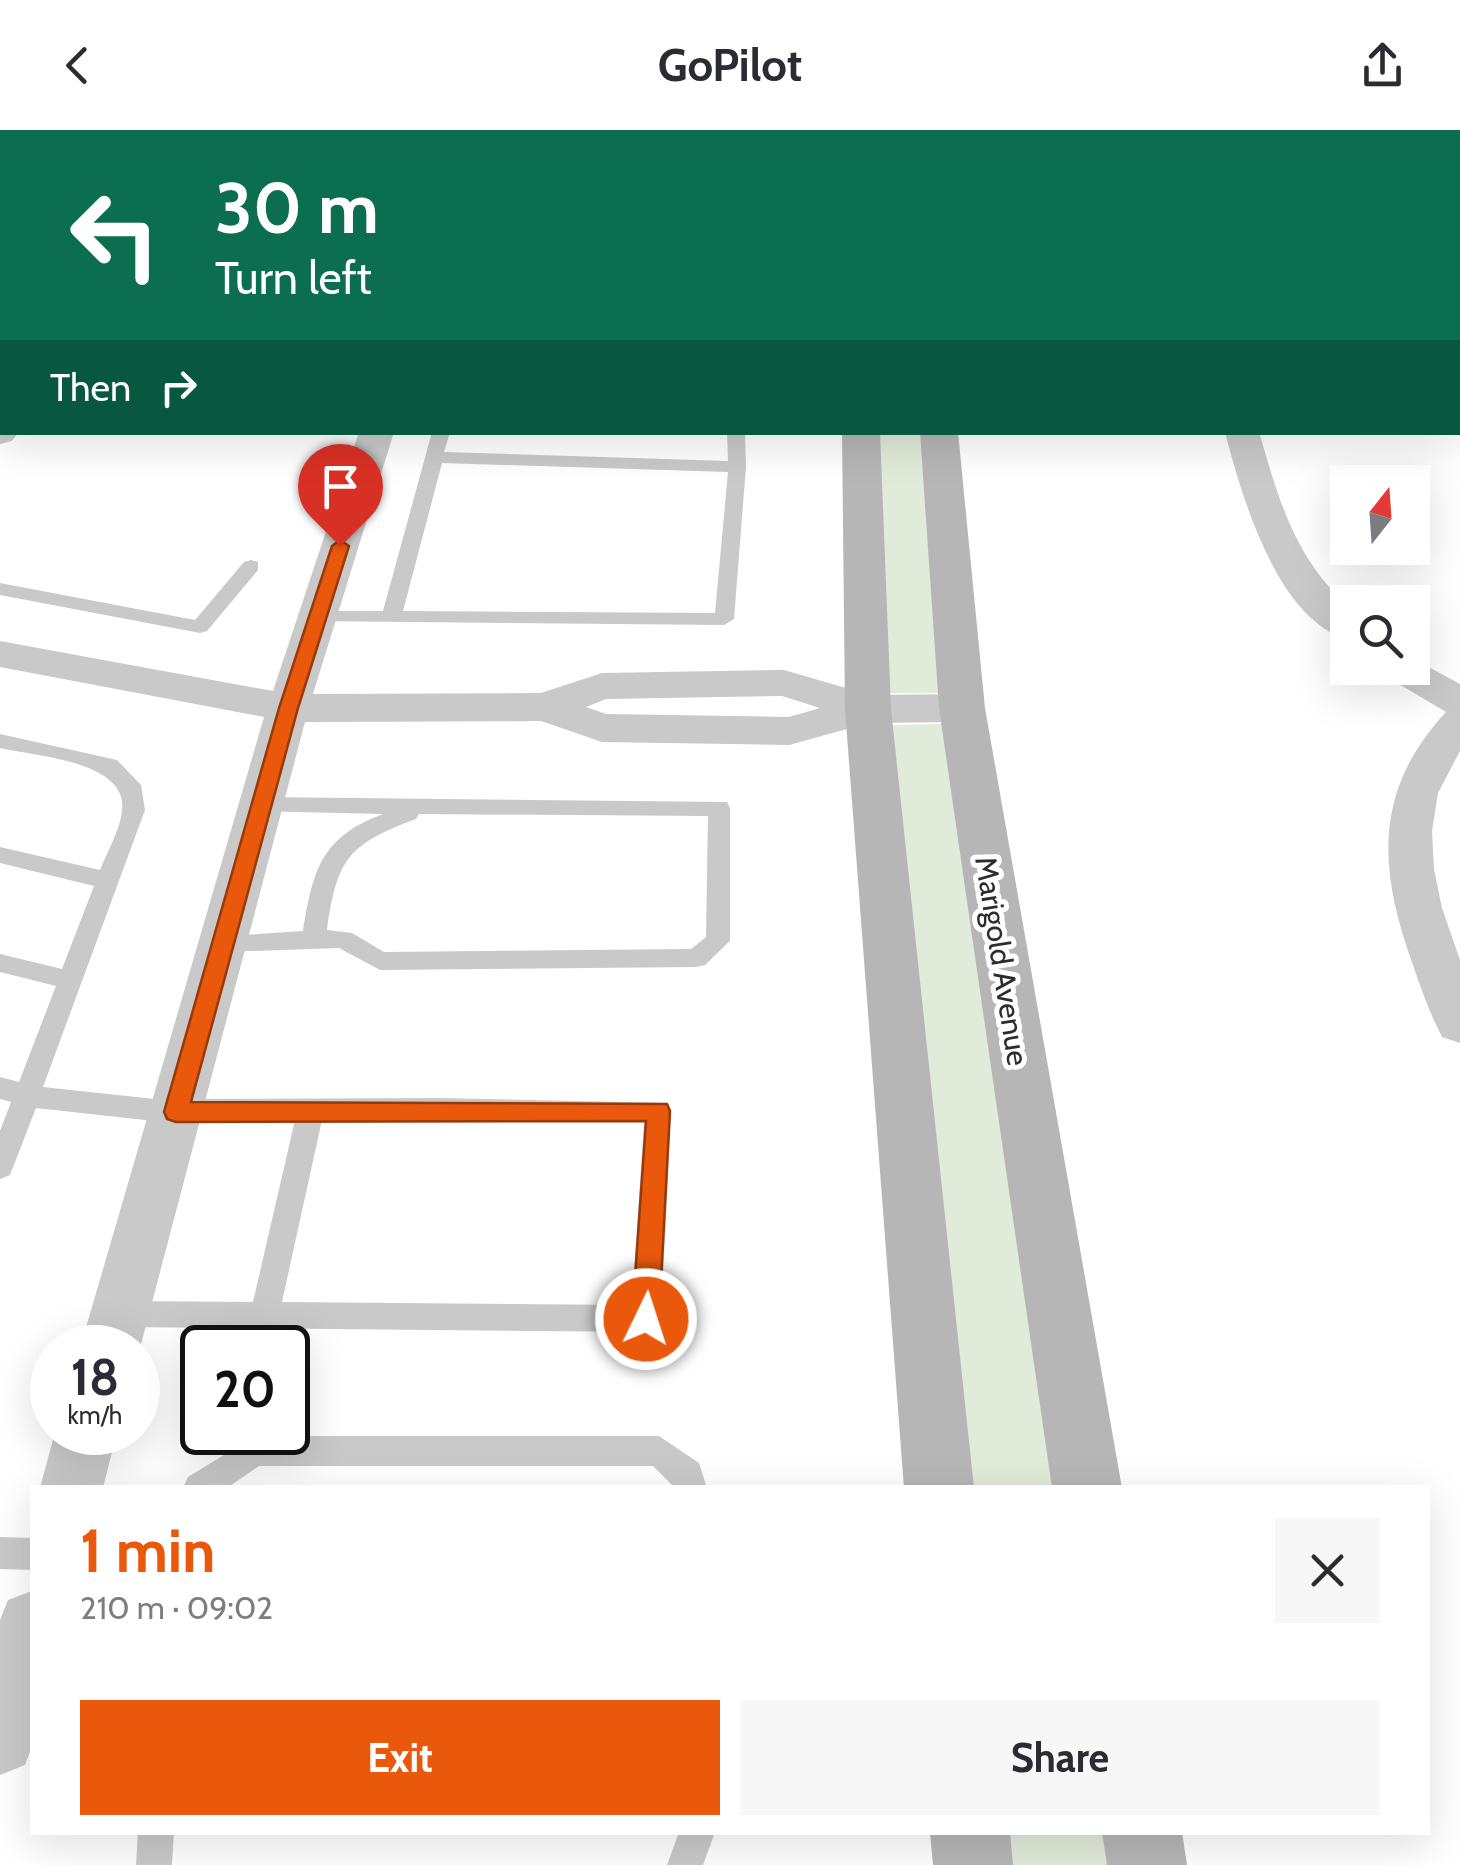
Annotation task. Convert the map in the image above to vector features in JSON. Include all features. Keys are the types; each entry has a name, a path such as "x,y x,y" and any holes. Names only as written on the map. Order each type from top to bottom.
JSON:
{"main road":[{"path":"862,435 868,709 938,1485"},
{"name":"Marigold Avenue","path":"939,435 962,708 1087,1485"},
{"path":"970,1835 974,1865"},
{"path":"1143,1835 1148,1865"}],"street":[{"path":"117,1325 288,708 376,435"},
{"path":"1243,435 1272,536 1300,580 1330,609"},
{"path":"0,654 288,708 545,708 602,728 788,731 868,709 962,708"},
{"path":"1430,684 1460,702"},
{"path":"1460,722 1428,767 1415,799 1408,832 1418,912 1460,1024"},
{"path":"72,1485 80,1455"},
{"path":"0,1740 30,1631"}],"lane":[{"path":"391,618 440,435"},
{"path":"318,618 724,619 737,467 736,435"},
{"path":"434,458 737,467"},
{"path":"0,588 200,627 251,566"},
{"path":"0,741 108,765 130,784 134,810 0,1168"},
{"path":"223,943 343,939 380,961 696,958 718,941 719,808 261,806"},
{"path":"314,940 322,886 338,846 368,827 426,807"},
{"path":"0,856 108,880"},
{"path":"0,963 70,980"},
{"path":"0,1088 27,1096 176,1112 658,1111 646,1319 265,1315 160,1326"},
{"path":"265,1315 311,1109"},
{"path":"204,1485 255,1451 659,1451 688,1474 690,1485"},
{"path":"0,1553 30,1554"},
{"path":"154,1865 156,1835"}],"green space":[{"path":"879,435 922,435 939,693 889,693"},
{"path":"942,724 1054,1485 971,1485 890,725"},
{"path":"1007,1835 1105,1835 1109,1865 1010,1865"}],"route":[{"path":"340,546 288,708 176,1112 658,1111 646,1319"}]}
